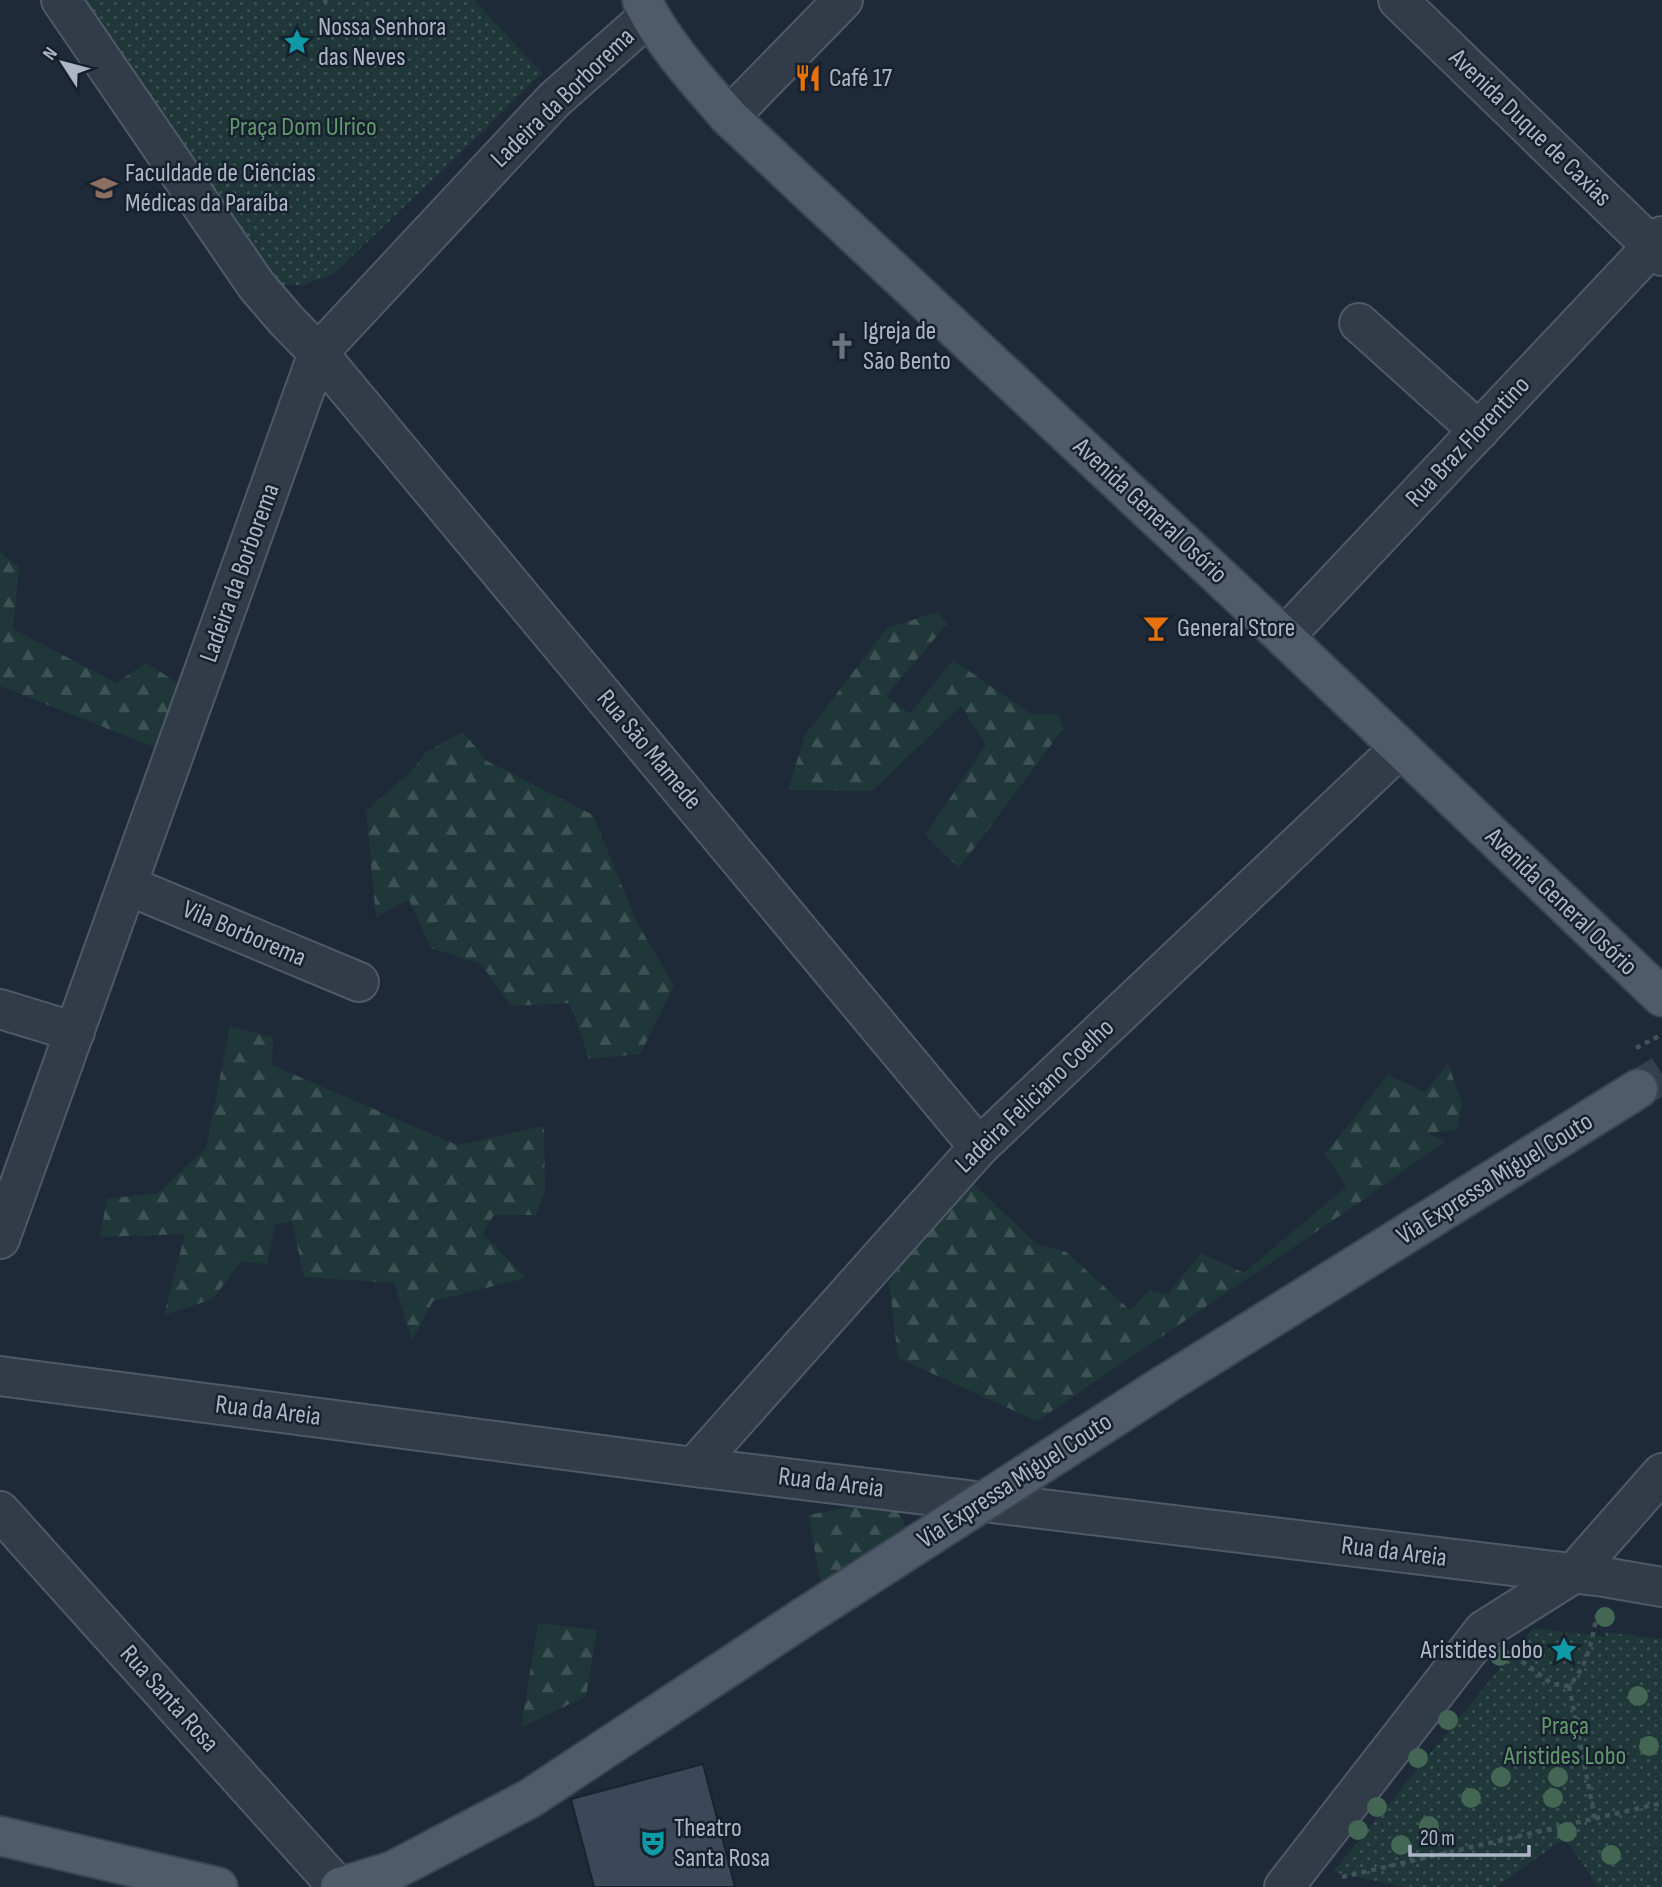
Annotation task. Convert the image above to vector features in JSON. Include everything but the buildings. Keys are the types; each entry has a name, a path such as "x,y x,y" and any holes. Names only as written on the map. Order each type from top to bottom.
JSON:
{"main road":[{"name":"Avenida General Osório","path":"646,8 686,67 729,117 1284,637 1662,998"},
{"name":"Via Expressa Miguel Couto","path":"339,1887 392,1871 528,1799 1164,1385 1638,1089"},
{"path":"0,1836 218,1887"}],"street":[{"path":"61,0 256,285 318,352"},
{"path":"729,117 843,0"},
{"name":"Avenida Duque de Caxias","path":"1398,0 1659,246"},
{"name":"Ladeira da Borborema","path":"0,1238 129,886 318,352 554,100 646,8"},
{"name":"Rua Braz Florentino","path":"1284,637 1659,246"},
{"path":"1359,323 1479,431"},
{"name":"Rua São Mamede","path":"318,352 979,1147"},
{"name":"Ladeira Feliciano Coelho","path":"694,1466 979,1147 1400,748"},
{"name":"Vila Borborema","path":"129,886 359,982"},
{"path":"0,1009 75,1031"},
{"name":"Rua da Areia","path":"0,1376 1662,1587"},
{"path":"1284,1887 1484,1630 1588,1576 1662,1473"},
{"name":"Rua Santa Rosa","path":"0,1511 339,1887"}],"path":[{"path":"1569,1686 1580,1674 1588,1656 1588,1576"},
{"path":"1484,1630 1552,1684 1569,1686"},
{"path":"1569,1686 1595,1819"},
{"path":"1341,1878 1662,1803"}],"green space":[{"name":"Praça Dom Ulrico","path":"63,0 474,0 542,73 333,274 303,285 258,285"},
{"path":"0,552 19,567 13,629 116,683 146,663 181,685 159,749 0,686"},
{"path":"938,612 947,624 886,696 910,714 953,660 1031,714 1059,715 1063,729 959,868 925,835 986,745 961,706 872,791 788,790 805,735 887,628"},
{"path":"463,732 487,761 593,815 636,921 674,986 640,1054 589,1059 570,1003 511,1006 482,965 431,948 409,900 376,917 366,811 413,770 426,752"},
{"path":"230,1027 273,1037 272,1065 457,1145 544,1126 545,1190 536,1215 494,1215 482,1233 526,1278 433,1301 412,1340 394,1283 304,1277 292,1221 275,1224 267,1264 241,1261 213,1299 164,1315 185,1234 100,1237 107,1199 158,1193 206,1148"},
{"path":"1448,1064 1462,1103 1457,1130 1426,1133 1445,1141 1363,1200 1037,1421 898,1358 889,1282 967,1177 1035,1243 1066,1252 1130,1310 1150,1290 1168,1294 1201,1253 1244,1273 1346,1187 1325,1154 1388,1075 1425,1092"},
{"path":"892,1499 909,1534 821,1584 808,1515"},
{"path":"538,1623 597,1630 586,1696 521,1728"},
{"name":"Praça Aristides Lobo","path":"1533,1628 1606,1637 1605,1632 1662,1639 1662,1887 1598,1887 1565,1838 1496,1887 1404,1887 1333,1872"}],"tunnel":[{"path":"1638,1089 1662,1074"}],"place":[{"name":"Nossa Senhora das Neves","path":"297,42"},
{"name":"Café 17","path":"808,78"},
{"name":"Faculdade de Ciências Médicas da Paraíba","path":"104,188"},
{"name":"Igreja de São Bento","path":"842,346"},
{"name":"General Store","path":"1156,628"},
{"name":"Aristides Lobo","path":"1564,1650"},
{"name":"Theatro Santa Rosa","path":"653,1843"}]}
